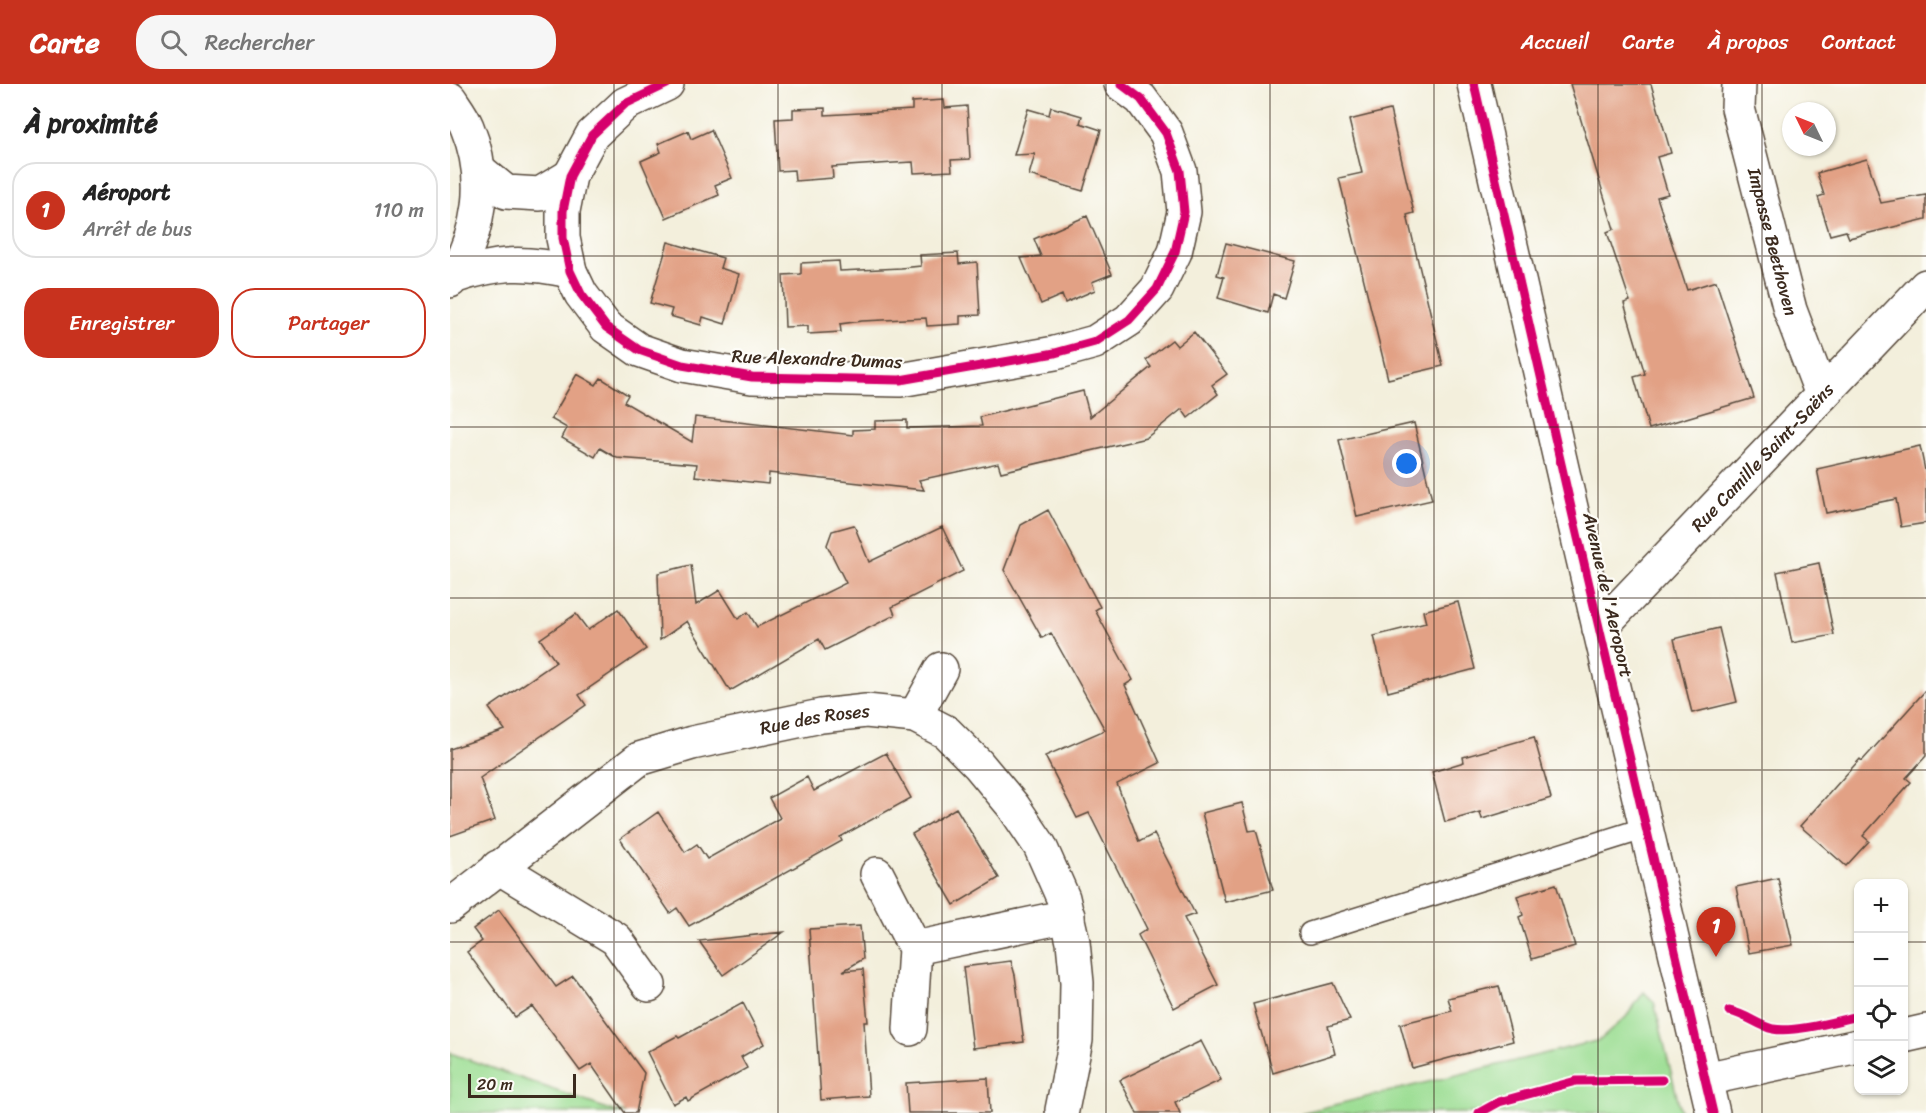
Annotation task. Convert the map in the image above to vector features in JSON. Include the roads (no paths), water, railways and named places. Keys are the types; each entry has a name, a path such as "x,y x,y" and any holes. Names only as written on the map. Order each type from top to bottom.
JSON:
{"street":[{"name":"Rue Alexandre Dumas","path":"668,84 625,104 609,119 592,135 570,176 563,211 563,237 570,271 581,294 606,327 639,351 682,365 752,376 900,380 1055,353 1095,342 1130,320 1157,289 1176,252 1184,212 1180,171 1166,133 1141,99 1121,84"},
{"name":"Avenue de l'Aeroport","path":"1474,84 1713,1113"},
{"name":"Impasse Beethoven","path":"1738,84 1738,108 1790,310 1822,395"},
{"path":"450,99 467,126 479,170 478,216 464,259 451,279"},
{"path":"479,170 506,192 540,194 570,176"},
{"path":"451,279 481,268 511,264 541,265 570,271"},
{"name":"Rue Camille Saint-Saëns","path":"1599,629 1926,286"},
{"path":"915,717 941,669"},
{"name":"Rue des Roses","path":"450,906 639,759 692,743 821,716 866,711 915,717 946,732 1013,806 1040,846 1063,898 1076,964 1076,1040 1062,1110"},
{"path":"498,867 616,939 649,986"},
{"path":"877,874 915,948 910,1029"},
{"path":"915,948 1068,916"},
{"path":"1908,1035 1926,1031"},
{"path":"1705,1079 1854,1047"}],"lane":[{"path":"1310,933 1646,828"}],"place":[{"name":"Aéroport","path":"1716,957"}]}
